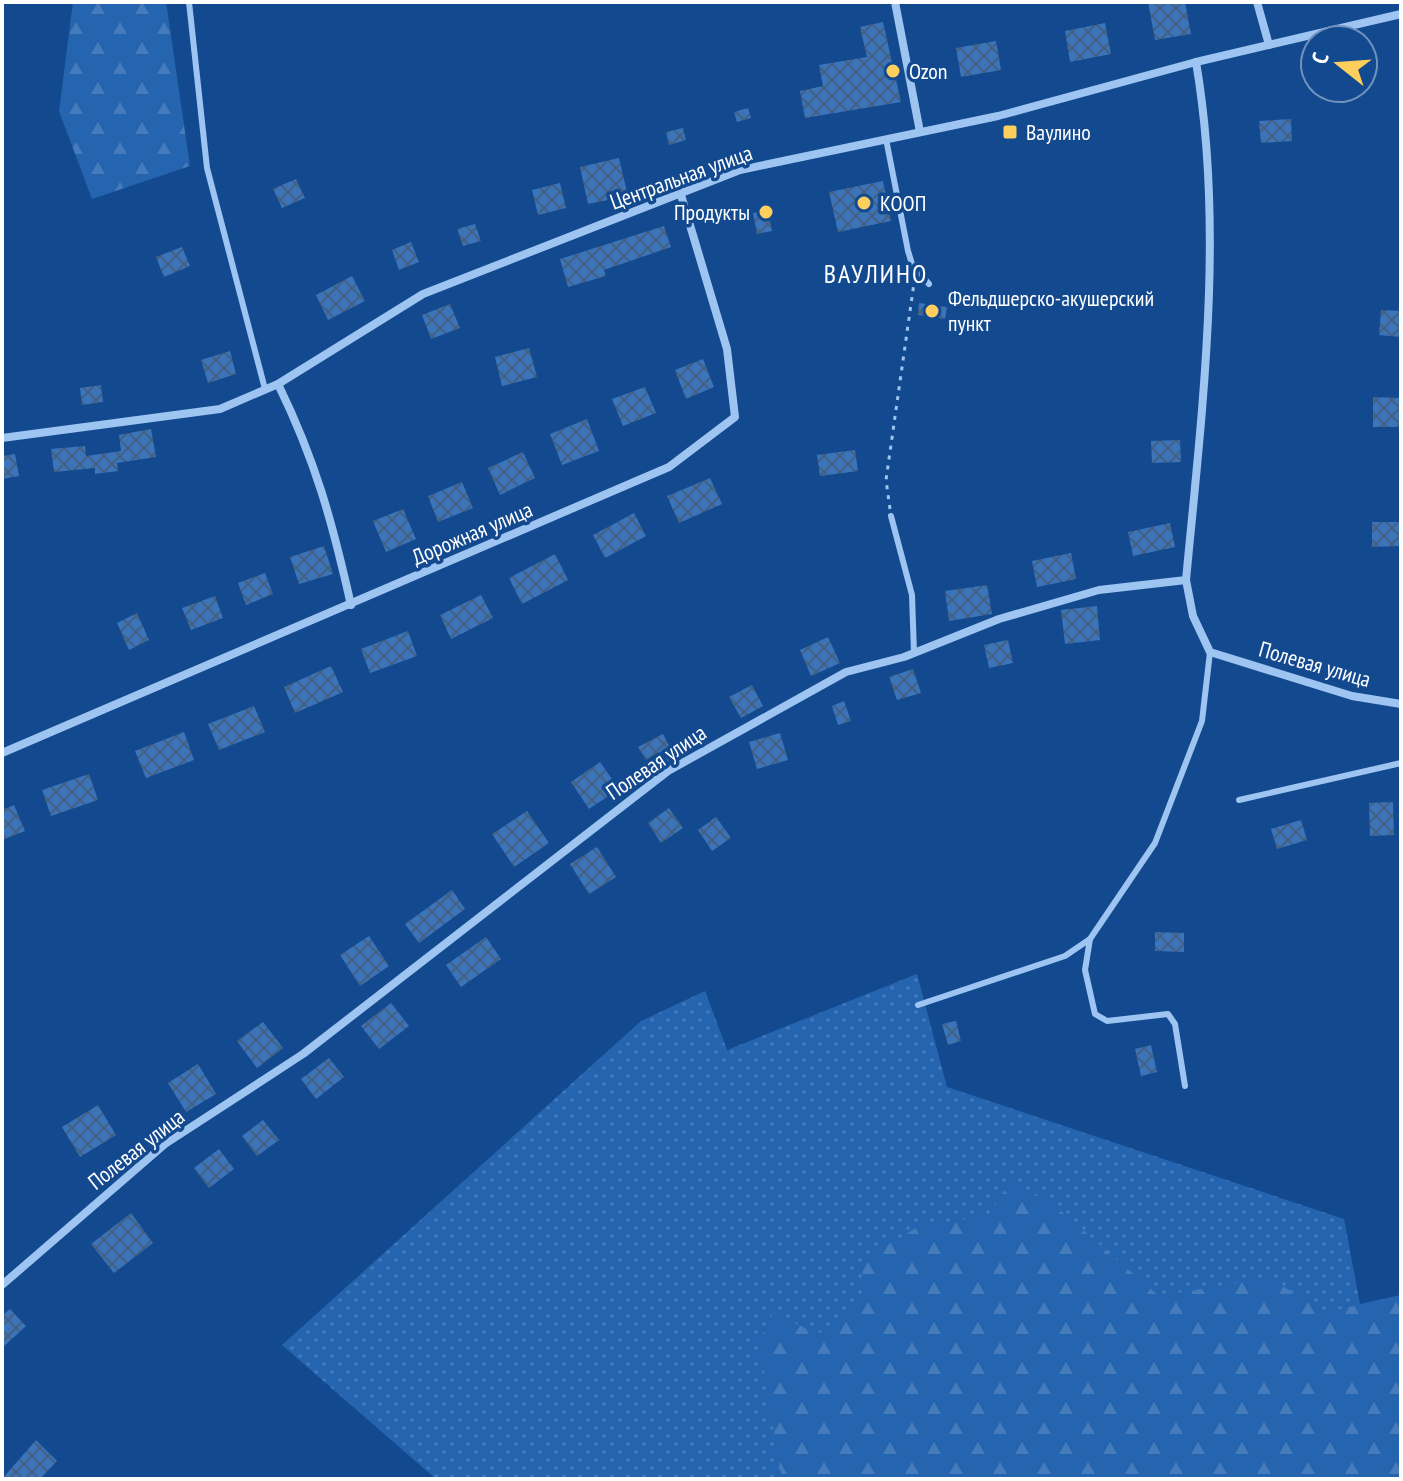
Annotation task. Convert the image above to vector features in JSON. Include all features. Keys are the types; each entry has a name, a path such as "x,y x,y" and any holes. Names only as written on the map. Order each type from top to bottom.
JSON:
{"street":[{"path":"895,2 920,132"},
{"path":"1257,2 1269,45"},
{"name":"Центральная улица","path":"2,438 220,409 278,384 423,294 740,170 998,116 1196,62 1401,14"},
{"path":"1196,62 1209,155 1205,376 1186,580 1193,616 1210,652"},
{"name":"Дорожная улица","path":"2,753 669,467 735,417 727,349 681,195"},
{"path":"278,384 309,448 327,502 351,605"},
{"name":"Полевая улица","path":"2,1285 165,1144 303,1054 668,771 846,672 914,653 999,619 1099,590 1186,580"},
{"name":"Полевая улица","path":"1210,652 1352,696 1401,704"}],"lane":[{"path":"189,2 207,168 265,389"},
{"path":"886,139 912,264 929,284"},
{"path":"891,516 912,595 914,653"},
{"path":"918,1005 1065,956 1090,939 1155,843 1202,721 1210,652"},
{"path":"1239,800 1401,763"},
{"path":"1090,939 1085,970 1095,1014 1107,1021 1168,1014 1175,1024 1185,1086"}],"path":[{"path":"891,516 886,480 910,322 912,264"}],"green space":[{"path":"73,2 166,2 190,166 92,199 59,111"},
{"path":"917,974 947,1087 1344,1219 1360,1304 1401,1295 1401,1479 436,1479 282,1345 641,1021 705,991 727,1050"},
{"path":"1008,1185 1049,1201 1159,1296 1268,1278 1328,1312 1401,1295 1401,1479 782,1479 759,1341 773,1313 818,1334 861,1305 863,1259 920,1226 987,1216"}],"building":[{"path":"1148,2 1185,2 1191,34 1155,40"},
{"path":"883,22 901,102 805,118 800,91 823,86 819,65 867,57 860,27"},
{"path":"1105,23 1111,54 1070,62 1065,31"},
{"path":"996,41 1001,70 961,77 956,48"},
{"path":"748,108 751,118 737,122 734,112"},
{"path":"1291,119 1292,141 1261,143 1259,121"},
{"path":"683,128 686,140 669,145 666,132"},
{"path":"619,158 628,196 588,204 580,167"},
{"path":"296,179 305,198 282,208 273,189"},
{"path":"883,181 891,221 838,232 829,192"},
{"path":"560,183 566,208 538,215 532,190"},
{"path":"768,210 772,231 757,234 753,213"},
{"path":"475,224 481,241 463,246 457,229"},
{"path":"664,226 671,247 604,270 606,276 568,287 560,259"},
{"path":"411,242 419,262 399,270 392,250"},
{"path":"182,247 190,266 164,277 156,257"},
{"path":"352,276 365,301 328,320 316,295"},
{"name":"Фельдшерско-акушерский пункт","path":"919,303 947,307 945,319 918,315"},
{"path":"450,304 460,328 431,339 422,315"},
{"path":"1381,310 1401,311 1401,337 1379,335"},
{"path":"529,348 537,377 502,386 495,357"},
{"path":"230,351 236,374 208,383 201,360"},
{"path":"703,359 714,387 686,399 675,370"},
{"path":"101,385 103,402 82,405 80,388"},
{"path":"645,387 656,413 623,426 612,399"},
{"path":"1373,397 1401,398 1401,427 1373,427"},
{"path":"587,419 599,451 562,465 550,434"},
{"path":"151,429 156,457 117,463 118,471 95,474 95,468 54,472 51,449 85,446 86,456 121,451 119,435"},
{"path":"1180,440 1181,462 1152,463 1151,441"},
{"path":"855,450 858,471 820,476 817,455"},
{"path":"523,452 535,478 500,495 488,468"},
{"path":"15,454 19,476 2,479 2,456"},
{"path":"710,478 722,504 679,523 667,496"},
{"path":"462,482 473,508 438,522 428,496"},
{"path":"403,509 416,539 386,552 373,521"},
{"path":"634,513 646,536 605,558 593,535"},
{"path":"1372,522 1399,522 1399,546 1372,547"},
{"path":"1170,523 1175,547 1133,556 1128,532"},
{"path":"324,546 333,574 299,584 290,557"},
{"path":"1071,553 1076,579 1037,587 1032,561"},
{"path":"555,554 568,580 522,604 509,578"},
{"path":"265,573 273,594 246,605 238,583"},
{"path":"987,585 992,614 949,621 945,591"},
{"path":"481,595 493,618 451,639 440,615"},
{"path":"215,596 223,618 191,630 182,608"},
{"path":"1097,606 1100,640 1065,644 1061,610"},
{"path":"137,613 149,640 129,650 117,623"},
{"path":"408,631 417,656 370,673 361,649"},
{"path":"828,637 840,663 811,676 800,650"},
{"path":"1008,640 1013,663 989,668 984,645"},
{"path":"331,666 343,692 295,713 284,687"},
{"path":"913,669 921,693 897,700 889,677"},
{"path":"752,685 763,706 741,718 729,697"},
{"path":"844,701 851,721 838,725 832,706"},
{"path":"254,706 265,732 219,750 208,724"},
{"path":"184,732 194,760 146,778 135,751"},
{"path":"780,733 788,760 757,769 749,742"},
{"path":"663,734 675,757 662,765 656,754 646,760 638,747"},
{"path":"600,762 619,789 589,809 571,782"},
{"path":"89,774 98,800 51,816 42,790"},
{"path":"1393,802 1394,835 1370,836 1369,803"},
{"path":"14,805 25,831 2,840 2,810"},
{"path":"669,808 683,828 661,843 648,823"},
{"path":"527,811 549,843 514,867 492,834"},
{"path":"716,817 731,838 712,851 698,830"},
{"path":"1301,820 1307,840 1277,849 1271,829"},
{"path":"597,847 616,877 589,894 570,864"},
{"path":"452,890 465,909 419,943 405,924"},
{"path":"1155,932 1184,933 1184,952 1155,951"},
{"path":"369,936 389,966 360,986 340,955"},
{"path":"486,937 501,959 461,987 446,965"},
{"path":"391,1003 409,1026 379,1049 361,1026"},
{"path":"956,1021 961,1041 948,1045 942,1024"},
{"path":"263,1022 283,1048 257,1068 237,1041"},
{"path":"1151,1045 1157,1072 1141,1076 1135,1049"},
{"path":"329,1058 344,1077 316,1099 301,1079"},
{"path":"198,1064 216,1094 186,1112 168,1083"},
{"path":"98,1105 116,1135 80,1157 62,1127"},
{"path":"263,1120 279,1140 257,1156 242,1136"},
{"path":"219,1149 234,1169 209,1188 194,1168"},
{"path":"131,1213 153,1243 114,1273 91,1244"},
{"path":"10,1309 26,1326 2,1348 2,1316"},
{"path":"36,1440 57,1461 40,1479 2,1479"}],"place":[{"name":"Ozon","path":"893,71"},
{"name":"Ваулино","path":"1010,132"},
{"name":"КООП","path":"864,203"},
{"name":"Продукты","path":"766,212"},
{"name":"Фельдшерско-акушерский пункт","path":"932,311"}],"district":[{"name":"ВАУЛИНО","path":"876,274"}]}
